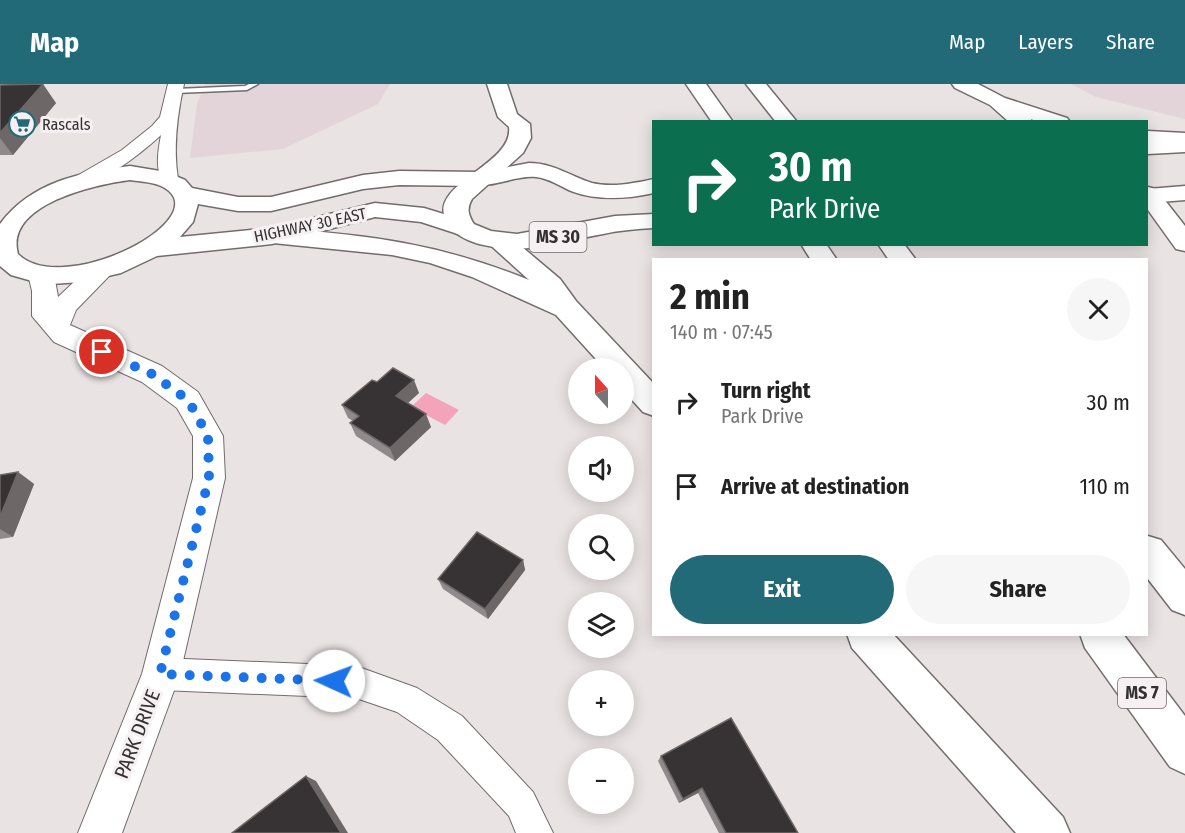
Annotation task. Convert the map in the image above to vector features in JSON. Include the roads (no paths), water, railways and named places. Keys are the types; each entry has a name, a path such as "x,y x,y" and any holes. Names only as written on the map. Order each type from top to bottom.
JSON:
{"main road":[{"path":"455,180 497,149 505,136 508,117 497,84"},
{"path":"696,84 722,120"},
{"path":"756,84 786,120"},
{"path":"963,84 997,101 1054,120"},
{"path":"997,101 1020,120"},
{"path":"464,228 456,216 456,207 464,192 513,153 520,138 519,124 508,117"},
{"path":"1148,137 1185,139"},
{"path":"1148,148 1185,145"},
{"name":"HIGHWAY 30 EAST","path":"56,190 81,181 130,173 152,174 177,186 238,204 271,204 363,182 399,178 480,179 516,171 535,170 556,174 588,188 615,192 652,186"},
{"path":"56,190 32,204 14,220 4,238 2,253 11,263 24,270 41,274 70,275 102,270 153,248 171,234 183,219 188,206 177,186"},
{"path":"0,200 56,190"},
{"path":"1148,196 1185,193"},
{"path":"1148,196 1185,243"},
{"name":"HIGHWAY 30 EAST","path":"153,248 272,236 375,210 424,215 464,228"},
{"name":"MS 30","path":"464,228 481,237 500,242 527,244 603,226 652,221"},
{"path":"272,236 391,246 438,257 496,276 566,308"},
{"path":"500,242 551,285 566,308 612,358"},
{"path":"892,246 901,258"},
{"path":"634,382 652,402"},
{"path":"1148,552 1185,597"},
{"path":"868,636 1047,833"},
{"name":"MS 7","path":"1100,636 1185,752"}],"street":[{"path":"176,88 168,118 169,135 166,157 177,186"},
{"path":"81,181 129,155 148,140 168,118"},
{"path":"41,274 45,291 45,316 56,327 64,306 102,270"},
{"name":"PARK DRIVE","path":"56,327 64,335 152,374 188,400 208,436 209,478 160,674 100,833"},
{"path":"160,674 356,682 406,699 450,728 521,804 535,833"}],"lane":[{"path":"218,90 227,84"},
{"path":"176,88 218,90 250,86"}],"place":[{"name":"Rascals","path":"22,124"}]}
